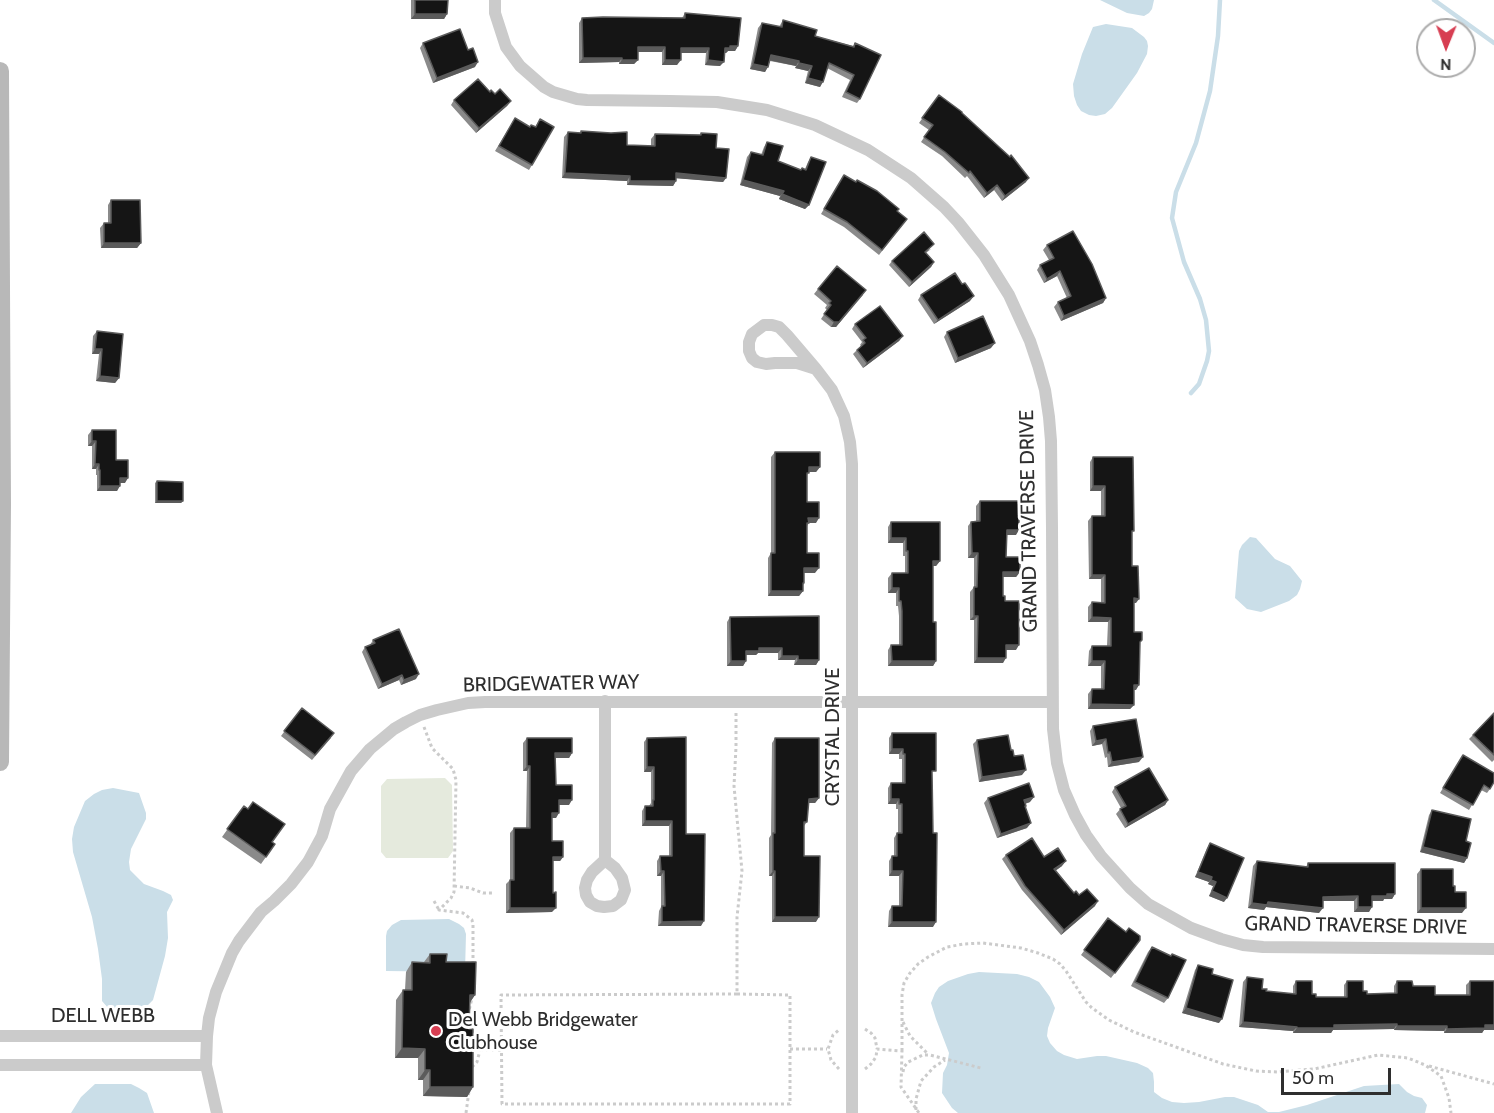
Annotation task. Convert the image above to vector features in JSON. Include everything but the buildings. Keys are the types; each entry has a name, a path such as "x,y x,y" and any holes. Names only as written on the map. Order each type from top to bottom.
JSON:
{"street":[{"name":"GRAND TRAVERSE DRIVE","path":"495,0 495,13 506,47 520,66 553,92 588,100 717,102 767,110 802,120 868,150 906,175 944,207 997,274 1030,341 1038,365 1049,417 1052,702 1056,762 1064,790 1075,815 1101,856 1130,888 1148,904 1195,930 1221,939 1263,948 1494,949"},
{"path":"0,71 2,516 0,762"},
{"name":"CRYSTAL DRIVE","path":"816,369 797,363 757,362 749,351 752,334 764,325 772,325 779,327 787,335 816,369 832,390 844,416 850,442 852,464 852,1113"},
{"path":"605,701 605,860"},
{"name":"BRIDGEWATER WAY","path":"217,1113 206,1065 207,1036 214,999 232,953 261,912 291,884 308,862 322,836 330,809 351,771 370,749 388,734 420,715 468,703 1052,702"},
{"name":"DELL WEBB","path":"0,1036 207,1036"},
{"path":"0,1065 206,1065"}],"path":[{"path":"735,702 734,786 742,871 737,917 737,994"},
{"path":"420,715 429,742 455,774 454,892 439,910"},
{"path":"454,886 493,893"},
{"path":"434,901 439,910"},
{"path":"439,910 463,913 472,920 472,973"},
{"path":"918,1112 904,1093 901,1081 901,1001 904,983 918,964 947,947 983,943 1021,948 1053,959 1066,971 1086,1002 1109,1020 1134,1032 1223,1064 1256,1071 1287,1072 1314,1069 1368,1056 1388,1055 1408,1058 1494,1084"},
{"path":"737,994 790,994 789,1104 502,1104 501,995 737,994"},
{"path":"467,1019 472,996"},
{"path":"902,1019 910,1036 930,1055"},
{"path":"852,1024 867,1029 875,1038 877,1049 876,1057 871,1064 861,1071 852,1072 838,1069 828,1049 836,1032 852,1024"},
{"path":"467,1030 474,1036 480,1050 477,1062 470,1070"},
{"path":"790,1049 828,1049"},
{"path":"877,1049 902,1051"},
{"path":"480,1050 502,1050"},
{"path":"901,1081 904,1067 917,1057 930,1055 981,1068"},
{"path":"918,1112 916,1100 921,1081 934,1067 946,1059"},
{"path":"1425,1065 1441,1077 1449,1098 1451,1113"},
{"path":"466,1113 469,1083"}],"shaded area":[{"path":"445,778 452,785 453,851 448,858 386,858 381,852 381,786 387,779"}],"water":[{"path":"1100,0 1154,0 1152,9 1144,16 1127,13"},
{"path":"1106,24 1132,28 1147,41 1147,54 1137,73 1112,108 1105,114 1089,115 1081,111 1077,105 1073,84 1093,27"},
{"path":"1250,537 1256,538 1275,559 1290,566 1302,581 1297,595 1289,601 1261,612 1247,609 1235,598 1239,551"},
{"path":"113,788 139,793 146,813 146,819 131,849 130,870 144,884 171,895 173,900 167,912 168,938 153,1000 138,1011 127,1012 117,1012 108,1008 102,1001 98,949 92,917 73,852 72,839 74,827 85,801 102,790"},
{"path":"449,919 464,928 466,934 465,972 386,971 386,936 392,925 401,920"},
{"path":"979,972 1017,974 1039,982 1055,1008 1047,1036 1057,1051 1077,1059 1106,1056 1137,1063 1153,1073 1154,1092 1172,1102 1199,1102 1234,1097 1258,1105 1268,1112 1279,1112 1364,1086 1399,1084 1407,1092 1422,1098 1427,1105 1425,1113 958,1113 942,1093 943,1073 949,1053 931,1003 939,987 948,981"},
{"path":"95,1084 131,1084 147,1093 154,1113 71,1113 81,1097"}],"waterway":[{"path":"1191,393 1199,384 1207,361 1209,351 1206,320 1200,299 1184,262 1172,218 1176,192 1196,143 1210,91 1218,36 1220,0"},
{"path":"1434,0 1494,43"}],"place":[{"name":"Del Webb Bridgewater Clubhouse","path":"436,1031"}]}
